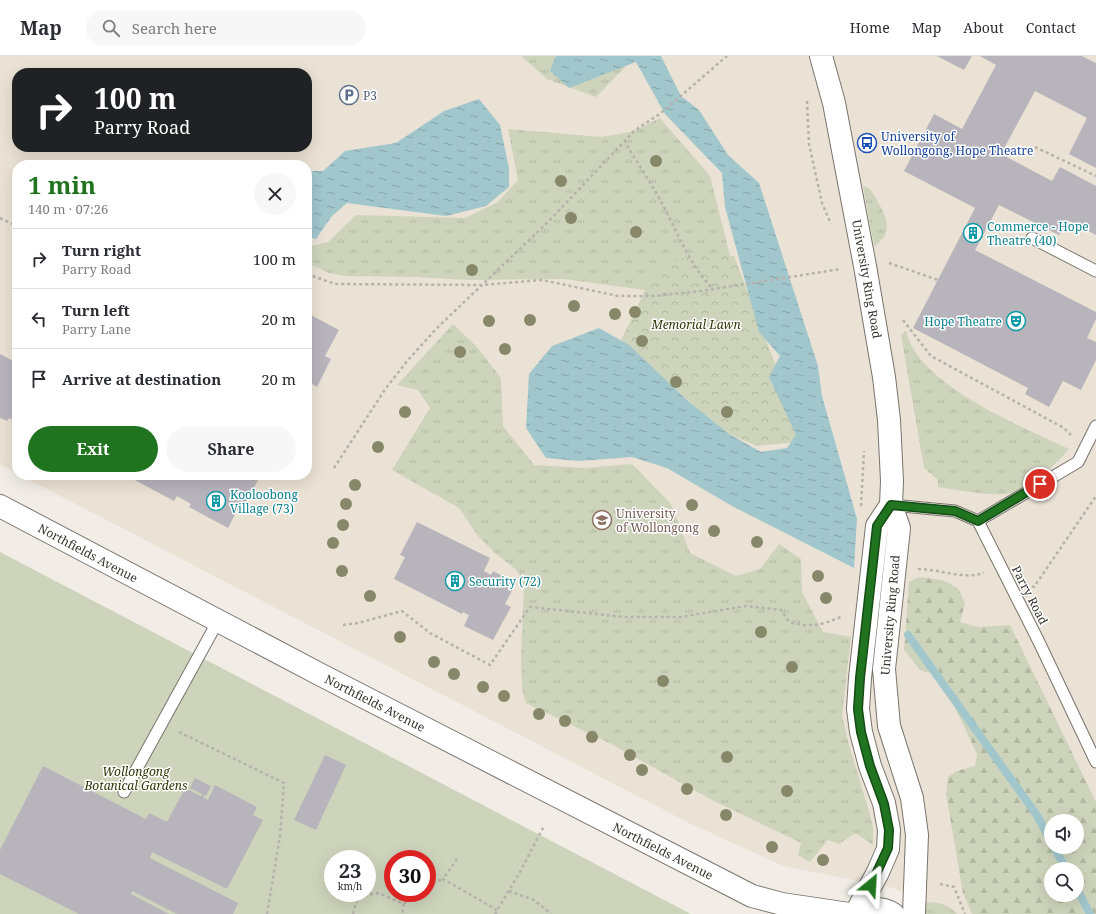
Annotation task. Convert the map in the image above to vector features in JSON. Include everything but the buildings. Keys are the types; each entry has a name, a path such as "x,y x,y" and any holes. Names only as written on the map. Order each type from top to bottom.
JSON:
{"street":[{"name":"University Ring Road","path":"821,56 834,103 884,377 891,459 891,505 899,528 886,637 885,684 889,726 912,798 917,835 914,914"},
{"name":"University Ring Road","path":"852,913 878,872 888,848 889,830 884,804 870,766 863,739 858,709 860,678 877,526 891,505"},
{"name":"Northfields Avenue","path":"0,506 218,621 752,896 782,904 852,913 879,909 893,914"},
{"name":"Northfields Avenue","path":"752,896 767,914"}],"lane":[{"path":"1032,238 1096,271"},
{"path":"891,505 955,511 978,521 1078,462 1096,426"},
{"name":"Parry Road","path":"978,521 1040,642 1096,762"},
{"path":"124,792 218,621"}],"path":[{"path":"334,468 359,427 408,360 481,285 550,220 634,130 661,113 727,56"},
{"path":"806,93 809,144 822,203 833,231"},
{"path":"624,140 658,197 688,255 703,279 712,288"},
{"path":"1035,147 1096,176"},
{"path":"0,218 12,224"},
{"path":"842,263 844,277"},
{"path":"312,276 335,284 481,285 542,280 618,296 654,296 701,291 712,288 791,277"},
{"path":"903,320 931,356 1064,428 1085,448"},
{"path":"860,509 865,446"},
{"path":"343,625 358,623 402,611 430,633 490,665 530,607 624,617 681,617 746,606 781,610 789,622 806,626 823,624 847,614"},
{"path":"162,723 284,782 280,836 267,914"},
{"path":"495,914 544,826"},
{"path":"436,882 443,879 458,859"},
{"path":"443,879 497,910"},
{"path":"954,887 964,914"},
{"path":"509,891 534,900 551,914"},
{"path":"353,914 358,897 378,893 404,904 402,914"}],"shaded area":[{"name":"University of Wollongong","path":"0,56 1096,56 1096,914 945,914 894,888 783,866 691,824 30,480 312,480 312,160 12,160 12,470 0,464"}],"green space":[{"path":"521,56 636,56 596,97 547,79"},
{"path":"660,118 710,176 745,315 791,438 757,446 720,423 659,292 564,279 469,280 415,277 346,276 329,273 312,265 312,246 328,242 356,215 465,218 498,202 518,180 508,129 602,137 634,131"},
{"path":"863,186 869,188 872,192 886,220 887,226 884,236 874,246"},
{"name":"Memorial Lawn","path":"713,253 734,256 800,429 796,442 757,446 722,431 621,340 651,279 664,267 679,259"},
{"path":"453,324 477,347 501,378 503,426 534,465 584,468 632,464 671,504 690,553 736,576 760,569 779,544 801,559 802,592 823,632 851,637 842,716 873,827 873,845 855,833 839,844 828,840 810,862 798,855 801,843 712,800 613,745 526,703 522,689 521,655 524,587 518,571 496,554 478,536 459,508 392,470 430,408 418,390 397,385"},
{"path":"906,331 915,351 930,369 950,386 974,402 1000,416 1069,449 1058,461 1034,481 1011,493 985,494 938,487 938,480 924,468 901,335"},
{"name":"Wollongong Botanical Gardens","path":"0,552 691,914 0,914"},
{"path":"918,577 942,580 958,588 965,603 960,622 977,627 1010,625 1096,802 1096,914 972,914 963,893 946,794 948,777 957,771 975,766 977,754 940,676 920,670 904,650 909,582"},
{"path":"933,902 952,909 957,914 926,914 925,903"}],"water":[{"path":"556,56 661,56 681,96 699,110 728,155 759,183 818,366 822,396 857,519 854,568 732,506 667,468 632,457 579,461 546,458 526,428 529,374 552,346 599,328 629,345 688,401 729,434 761,452 787,448 796,435 769,377 780,356 759,332 725,207 722,173 665,114 636,62 569,88 550,71"},
{"path":"479,99 500,125 509,168 509,187 486,206 446,216 347,203 332,216 316,239 312,238 312,171 323,171 345,151 396,143 444,111"}],"waterway":[{"path":"908,635 1036,814 1044,828"},
{"path":"1058,854 1062,862"},
{"path":"1084,902 1090,914"}],"place":[{"name":"P3","path":"349,95"},
{"name":"University of Wollongong, Hope Theatre","path":"867,143"},
{"name":"Commerce - Hope Theatre (40)","path":"973,233"},
{"name":"Hope Theatre","path":"1016,321"},
{"name":"Kooloobong Village (73)","path":"216,501"},
{"name":"University of Wollongong","path":"602,520"},
{"name":"Security (72)","path":"455,581"}],"route":[{"path":"871,885 888,848 889,830 884,804 870,766 861,732 858,709 860,678 877,526 891,505 955,511 978,521 1040,484"}]}
